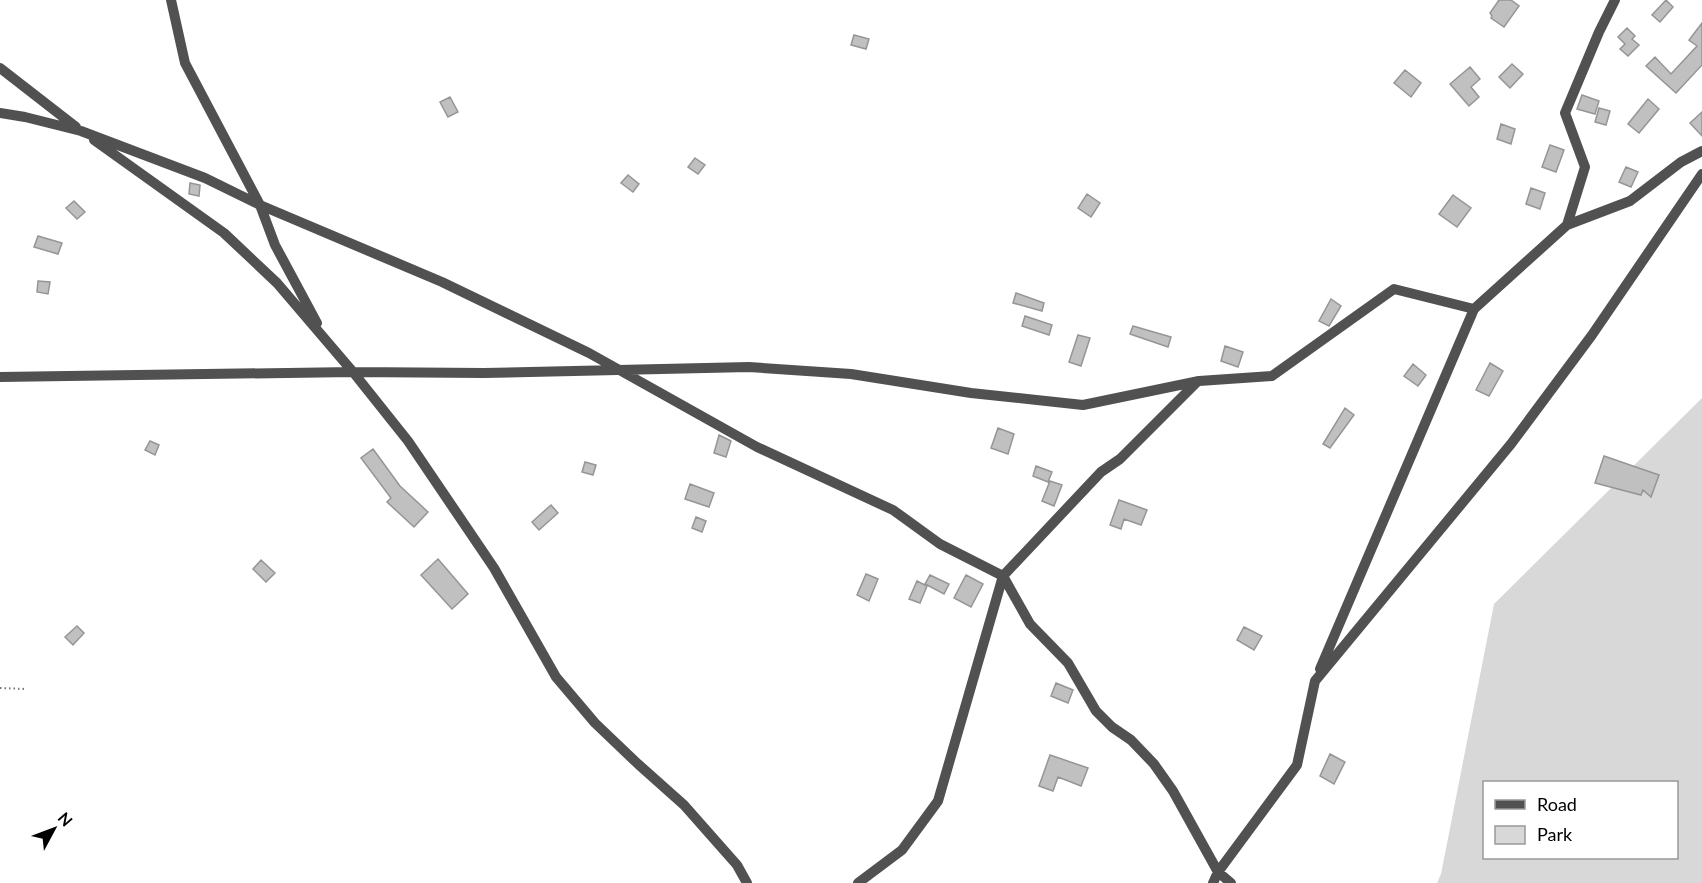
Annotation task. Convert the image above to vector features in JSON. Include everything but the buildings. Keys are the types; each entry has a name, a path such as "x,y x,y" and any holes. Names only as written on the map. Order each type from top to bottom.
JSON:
{"street":[{"path":"171,0 185,63 260,205 275,244 327,341"},
{"path":"1567,225 1585,167 1565,113 1615,0"},
{"path":"0,68 81,131 224,233 277,284 353,372 408,441 494,568 556,677 595,723 684,805 737,865 747,883"},
{"path":"0,113 81,131 205,178 260,205 442,282 589,353 757,447 893,510 940,544 1003,576 1030,624 1068,663 1096,711 1112,728 1131,740 1154,764 1173,791 1218,872 1230,883"},
{"path":"1213,883 1218,872 1298,765 1314,681 1474,309 1567,225 1630,201 1681,162 1702,151"},
{"path":"1314,681 1511,444 1592,335 1702,174"},
{"path":"0,377 353,372 484,373 749,367 851,374 971,393 1083,405 1198,381 1272,376 1394,289 1474,309"},
{"path":"858,883 902,850 938,801 1003,576 1101,472 1119,459 1198,381"}],"path":[{"path":"0,688 26,689"}],"green space":[{"path":"1702,398 1702,883 1437,883 1441,874 1494,604"}]}
